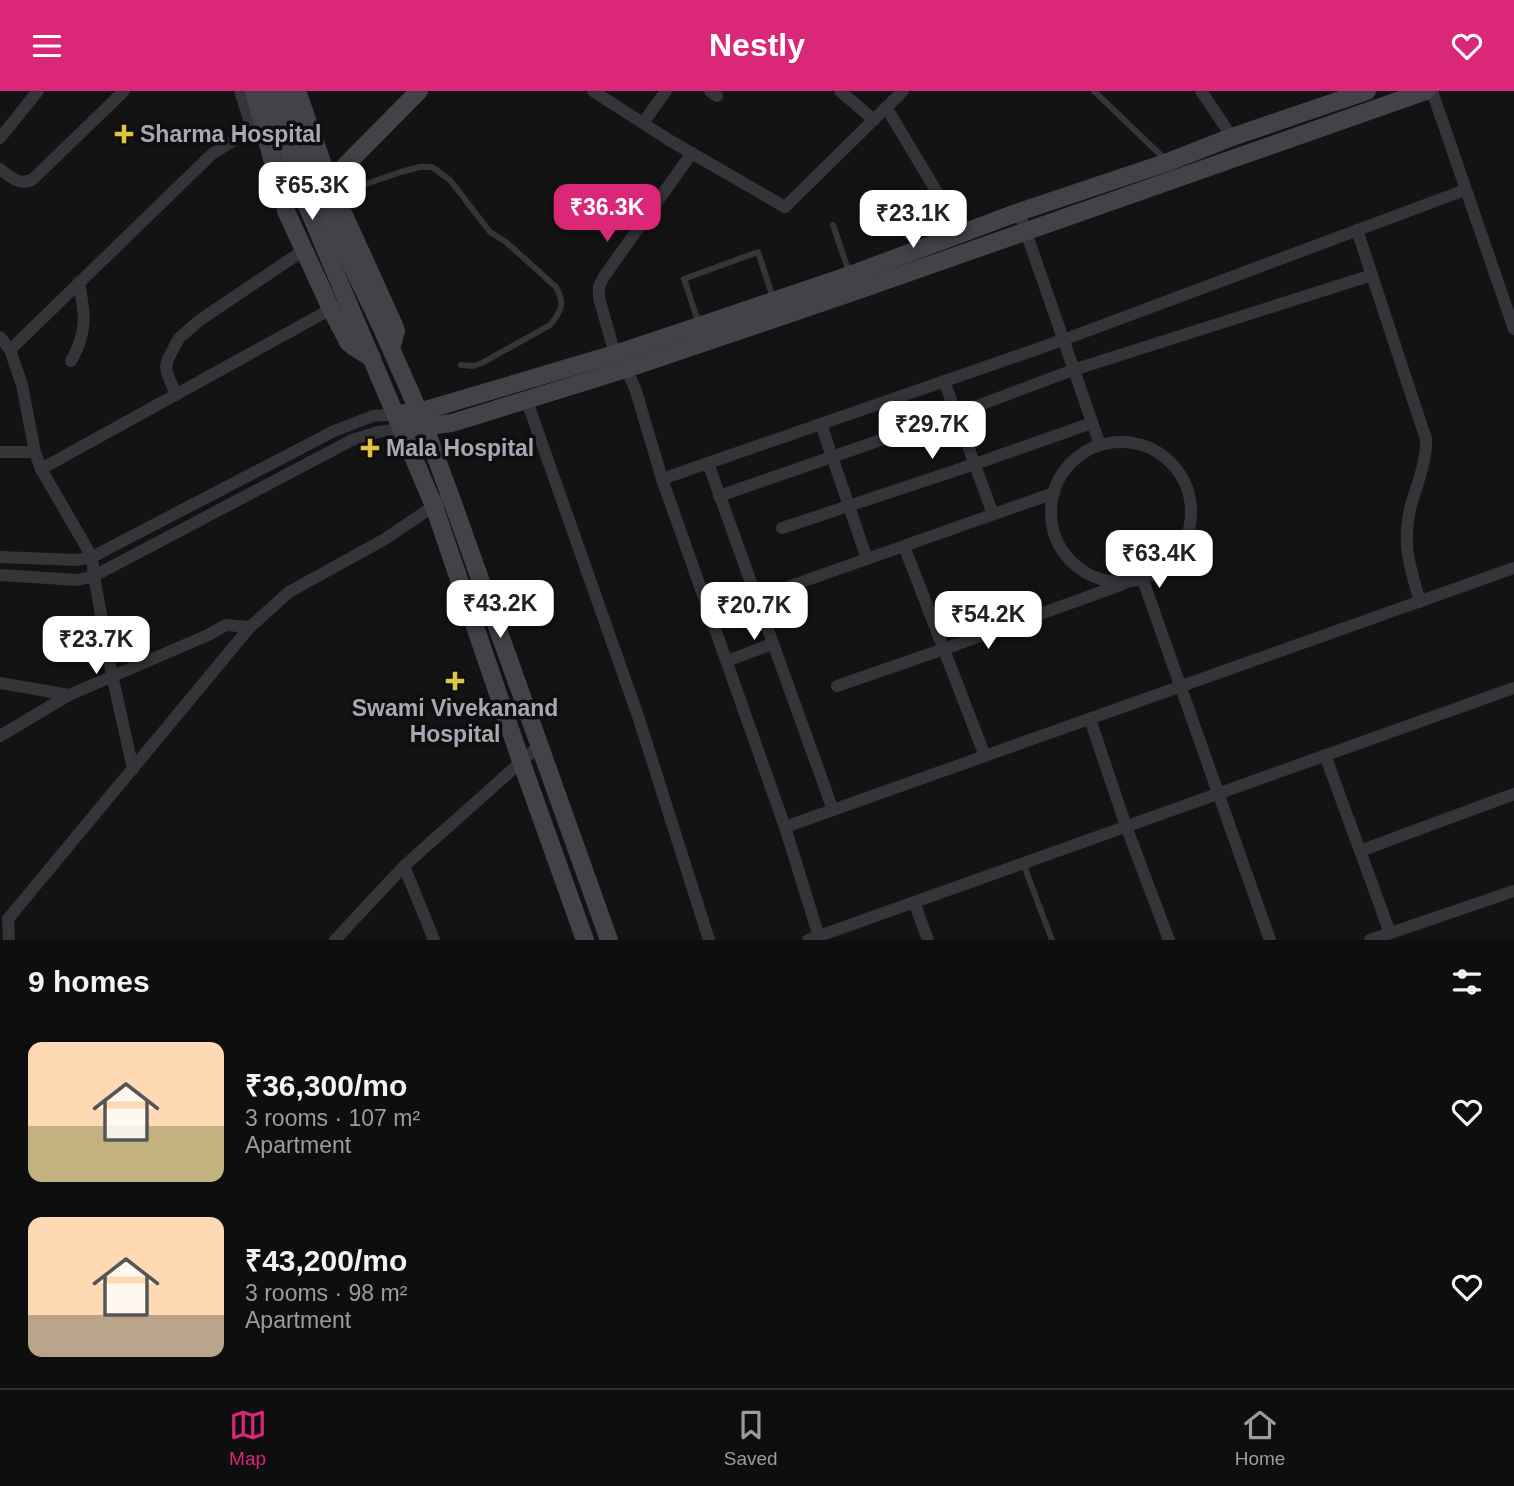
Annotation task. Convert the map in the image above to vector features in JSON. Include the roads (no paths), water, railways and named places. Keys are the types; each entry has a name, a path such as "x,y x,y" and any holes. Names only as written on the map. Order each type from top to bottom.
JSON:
{"main road":[{"path":"254,91 258,127 286,211 331,309 351,345 372,358"},
{"path":"270,91 393,323 396,337 391,348 372,358"},
{"path":"285,91 308,169 321,190"},
{"path":"297,91 321,190 372,358 434,506 585,940"},
{"path":"321,190 419,91"},
{"path":"399,421 421,419 452,423 626,369 853,283 962,234 1019,212 1367,91"},
{"path":"421,419 774,301 853,283 1026,230 1378,99 1426,91"},
{"path":"391,348 450,495 609,940"}],"street":[{"path":"0,138 38,91"},
{"path":"0,169 16,181 24,183 32,180 124,91"},
{"path":"10,350 212,154 258,127 240,91"},
{"path":"593,91 785,207 903,91"},
{"path":"643,123 666,91"},
{"path":"839,91 874,120"},
{"path":"1201,91 1232,137"},
{"path":"1432,91 1514,329"},
{"path":"886,107 962,234"},
{"path":"692,153 605,275 599,286 599,298 615,354 635,387 662,479 785,827 816,939 1514,688"},
{"path":"662,479 1063,340 1465,190"},
{"path":"1019,212 1100,445"},
{"path":"1357,230 1426,439 1427,451 1410,511 1406,543 1409,565 1420,602"},
{"path":"176,394 166,366 179,338 200,320 304,250"},
{"path":"719,496 956,414 1073,370 1372,275"},
{"path":"71,361 84,331 84,308 79,282"},
{"path":"41,469 331,309"},
{"path":"0,337 10,350 22,385 35,452 41,469 92,557 93,576 133,769"},
{"path":"944,381 993,514"},
{"path":"527,401 638,716 709,940"},
{"path":"0,557 77,560 92,557 334,431 373,416 399,421"},
{"path":"0,575 78,580 93,576 352,440 378,432 399,421"},
{"path":"782,528 1092,423"},
{"path":"821,424 867,559"},
{"path":"837,686 1127,583 1143,580 1164,569 1178,555 1189,534 1191,501 1185,481 1174,464 1160,453 1142,444 1118,441 1100,445 1075,459 1062,474 1054,493 1051,518 1058,545 1070,562 1083,573 1100,580 1127,583"},
{"path":"0,452 35,452"},
{"path":"708,463 833,810"},
{"path":"711,614 1054,493"},
{"path":"9,940 4,916 133,769 250,627 289,592 385,539 450,495"},
{"path":"904,546 985,756"},
{"path":"785,827 1514,568"},
{"path":"1143,580 1270,940"},
{"path":"0,736 69,695 226,625 250,627"},
{"path":"727,661 772,644"},
{"path":"0,683 69,695"},
{"path":"1090,719 1126,826 1169,940"},
{"path":"335,940 404,866 540,745"},
{"path":"1325,755 1390,933"},
{"path":"1360,851 1514,795"},
{"path":"404,866 434,940"},
{"path":"1370,940 1514,891"},
{"path":"914,902 928,940"}],"lane":[{"path":"1094,91 1168,162"},
{"path":"321,190 420,167 432,167 450,180 490,232 506,242 556,287 562,306 550,325 482,363 461,366"},
{"path":"833,225 853,283"},
{"path":"699,326 684,279 758,252 774,301"},
{"path":"1023,863 1052,940"}],"place":[{"name":"Sharma Hospital","path":"124,134"},
{"name":"Mala Hospital","path":"370,448"},
{"name":"Swami Vivekanand Hospital","path":"455,681"}]}
